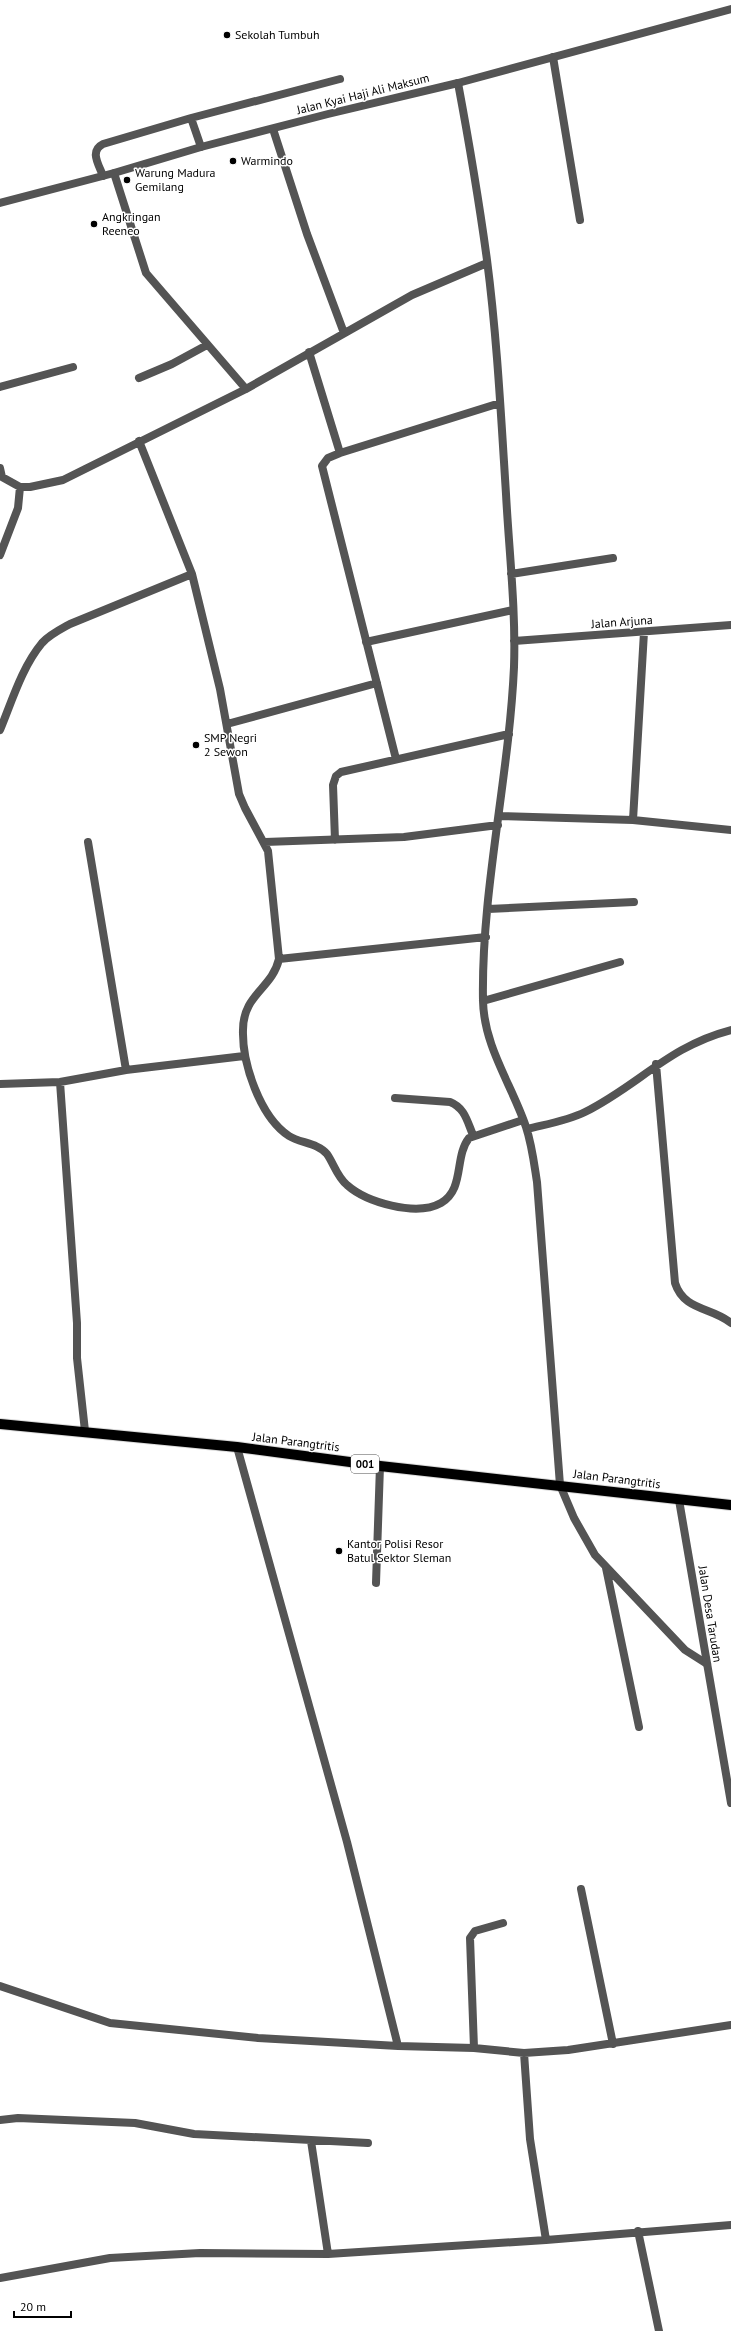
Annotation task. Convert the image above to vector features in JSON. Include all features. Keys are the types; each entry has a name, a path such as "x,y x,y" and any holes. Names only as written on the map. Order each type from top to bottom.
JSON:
{"main road":[{"name":"Jalan Parangtritis","path":"0,1424 85,1431 237,1447 380,1466 731,1505"}],"street":[{"name":"Jalan Kyai Haji Ali Maksum","path":"0,203 114,173 201,147 458,83 731,9"},
{"path":"552,57 580,220"},
{"path":"103,176 95,157 99,146 191,118 340,78"},
{"path":"458,83 473,163 487,263 500,403 514,641 510,734 488,909 483,1001 485,1022 493,1049 527,1129 537,1182 560,1485 585,1540 605,1567 685,1650 706,1664"},
{"path":"191,118 201,147"},
{"path":"273,129 307,234 344,333"},
{"path":"114,173 140,260 146,273 246,389"},
{"path":"0,468 1,477 20,487 30,488 63,480 246,389 412,295 487,263"},
{"path":"139,378 172,364 207,345"},
{"path":"309,352 340,452"},
{"path":"0,387 73,367"},
{"path":"396,759 321,470 328,458 340,452 500,403"},
{"path":"139,441 192,574 227,724 239,794 244,808 264,842 270,864 279,959 273,975 248,1005 243,1030 244,1056 258,1094 281,1130 296,1140 322,1150 346,1185 363,1196 373,1200 416,1208 434,1206 445,1200 454,1188 466,1142 473,1135 524,1120"},
{"path":"0,555 18,508 20,487"},
{"path":"511,574 613,558"},
{"path":"0,730 20,680 42,643 55,632 70,624 192,574"},
{"path":"366,642 513,610"},
{"name":"Jalan Arjuna","path":"514,641 731,625"},
{"path":"632,820 644,632"},
{"path":"227,724 377,683"},
{"path":"335,840 333,785 336,776 347,770 510,734"},
{"path":"499,816 632,820 731,830"},
{"path":"264,842 404,838 498,825"},
{"path":"88,842 126,1070"},
{"path":"488,909 634,902"},
{"path":"279,959 486,937"},
{"path":"483,1001 620,962"},
{"path":"527,1129 561,1121 586,1111 656,1064 689,1044 731,1030"},
{"path":"0,1084 60,1082 126,1070 244,1056"},
{"path":"656,1064 675,1283 682,1298 690,1304 725,1318 731,1323"},
{"path":"60,1082 77,1323 77,1358 85,1431"},
{"path":"395,1098 450,1102 458,1106 464,1114 473,1135"},
{"path":"237,1447 347,1842 398,2046"},
{"path":"376,1583 380,1466"},
{"name":"Jalan Desa Tarudan","path":"680,1500 706,1664 731,1803"},
{"path":"605,1567 638,1727"},
{"path":"581,1889 613,2044"},
{"path":"474,2048 470,1938 475,1931 503,1923"},
{"path":"0,1986 110,2023 258,2038 398,2046 474,2048 524,2053 568,2050 613,2044 731,2025"},
{"path":"524,2053 530,2139 546,2240"},
{"path":"0,2120 18,2118 135,2123 194,2134 368,2143"},
{"path":"310,2140 328,2254"},
{"path":"0,2278 110,2258 200,2253 328,2254 546,2240 638,2231 731,2225"},
{"path":"638,2231 659,2331"}],"place":[{"name":"Sekolah Tumbuh","path":"227,35"},
{"name":"Warmindo","path":"233,161"},
{"name":"Warung Madura Gemilang","path":"127,180"},
{"name":"Angkringan Reeneo","path":"94,224"},
{"name":"SMP Negri 2 Sewon","path":"196,745"},
{"name":"Kantor Polisi Resor Batul Sektor Sleman","path":"339,1551"}]}
